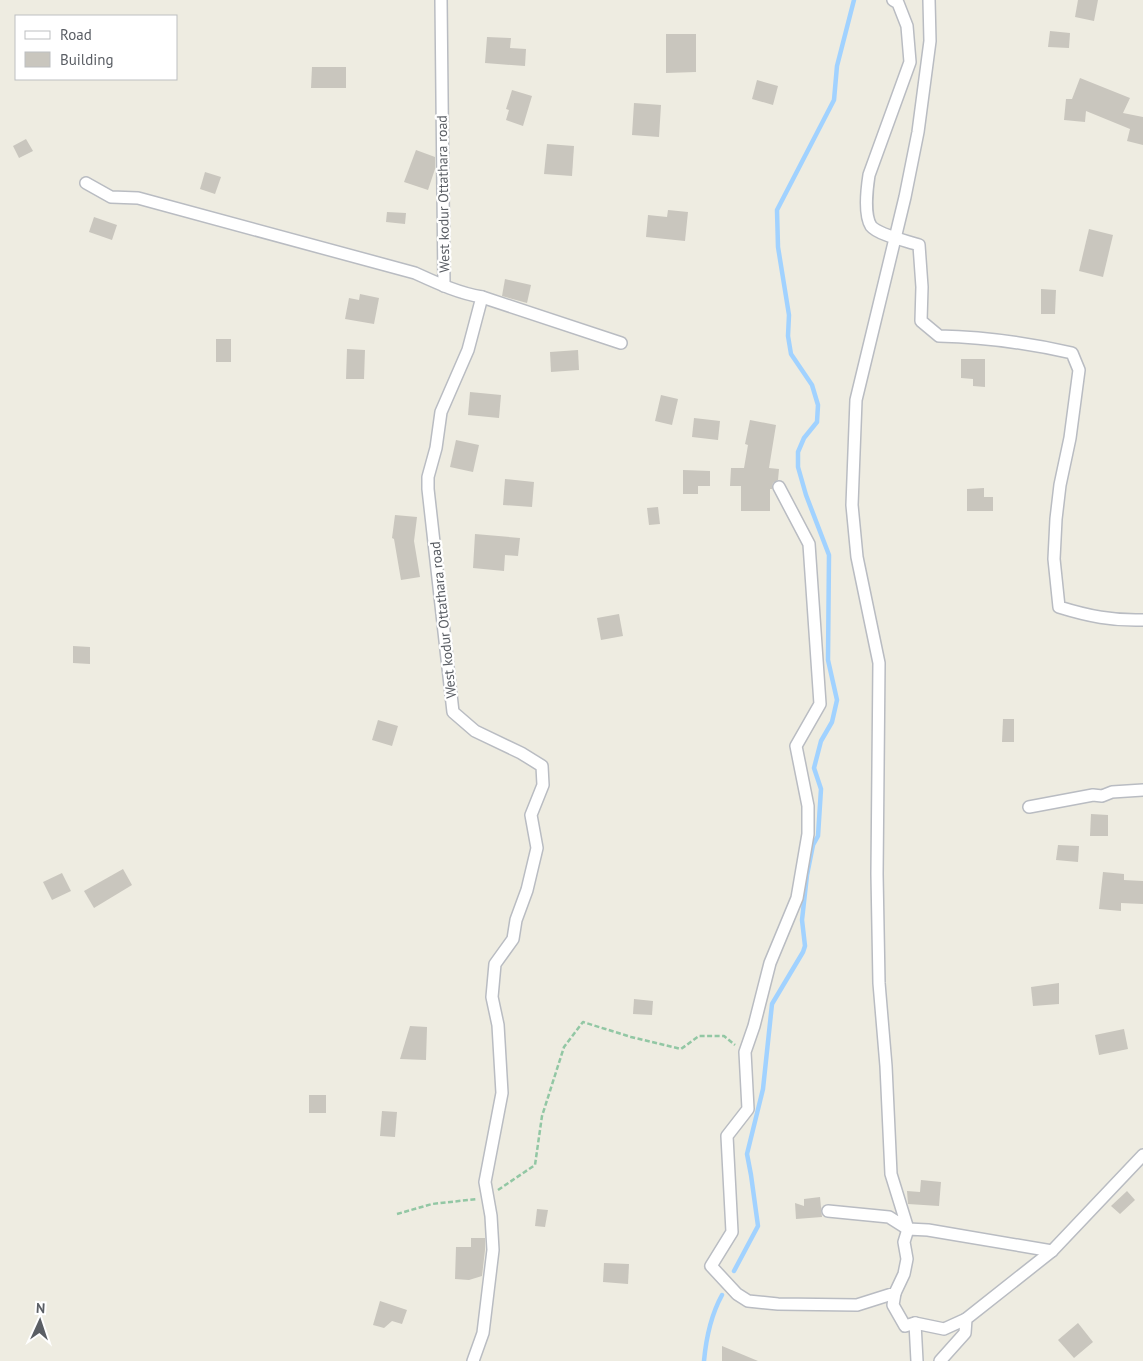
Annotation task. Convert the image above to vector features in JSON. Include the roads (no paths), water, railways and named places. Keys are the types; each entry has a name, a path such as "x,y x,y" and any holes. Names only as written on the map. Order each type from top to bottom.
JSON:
{"street":[{"name":"West kodur Ottathara road","path":"441,0 444,286 482,297 468,350 442,412 436,448 428,477 453,712 475,731 521,753 542,766 543,785 531,815 537,848 527,890 516,920 513,939 495,964 492,997 498,1025 502,1093 485,1182 491,1216 493,1250 483,1333 472,1361"},
{"path":"893,0 898,3 907,26 910,62 869,175 867,210 872,226 880,232 919,245 922,287 921,321 938,336 973,336 1072,353 1079,370 1070,438 1060,485 1054,559 1059,607 1090,616 1128,621 1143,620"},
{"path":"929,0 930,41 918,132 856,400 852,505 857,557 879,662 877,874 880,983 891,1174 908,1229 904,1242 907,1259 904,1274 895,1293 893,1305 905,1326 915,1323 944,1329 966,1319 1052,1252 1143,1155"},
{"path":"86,183 111,197 138,198 415,273 444,286"},
{"path":"482,297 621,343"},
{"path":"780,487 809,544 820,704 796,746 808,806 808,834 797,898 770,963 754,1026 744,1052 748,1109 727,1136 732,1232 711,1266 737,1294 748,1300 786,1304 857,1305 895,1293"},
{"path":"1029,807 1092,795 1102,796 1112,792 1143,790"},
{"path":"828,1211 889,1218 908,1229 928,1230 1052,1252"},
{"path":"940,1361 965,1333 966,1319"},
{"path":"915,1323 917,1361"}],"waterway":[{"path":"734,1271 758,1226 747,1154 763,1089 772,1004 805,946 802,920 807,875 813,845 818,836 821,789 814,768 821,741 832,722 837,700 828,660 829,555 806,495 798,467 798,452 804,438 817,422 818,405 812,385 791,354 788,336 789,315 778,247 777,210 834,100 837,66 854,0"},
{"path":"704,1361 710,1327 722,1295"}]}
